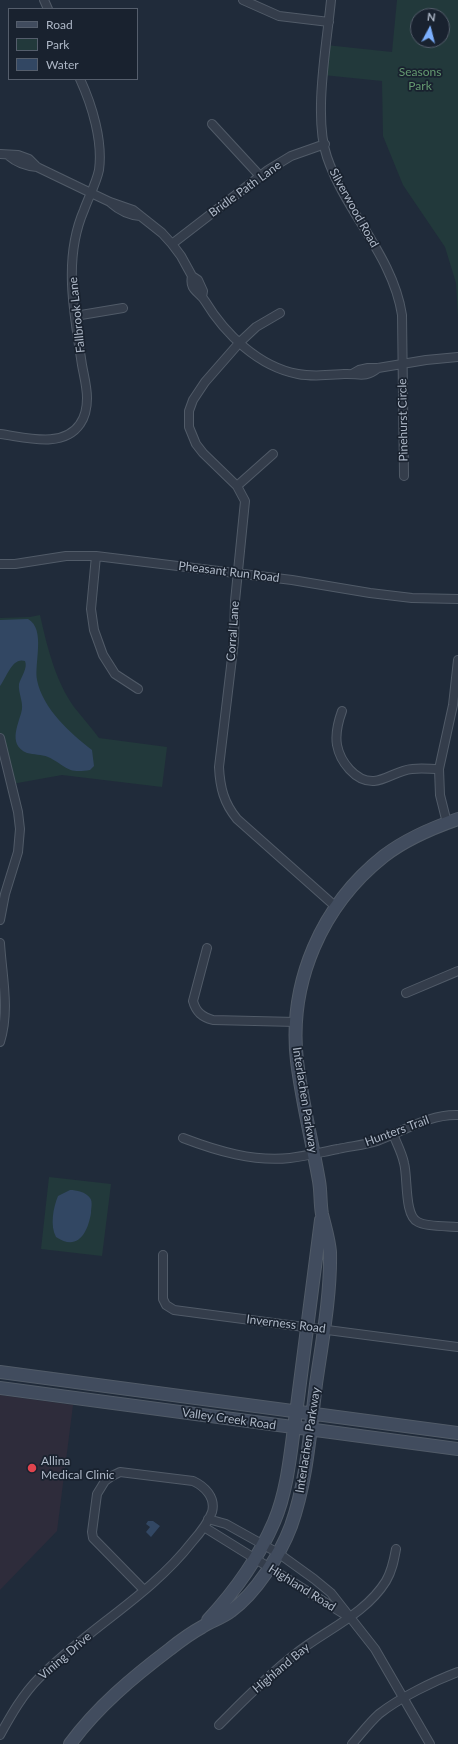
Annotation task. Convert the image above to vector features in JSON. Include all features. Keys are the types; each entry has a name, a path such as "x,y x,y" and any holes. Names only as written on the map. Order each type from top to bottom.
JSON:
{"street":[{"path":"243,0 279,16 329,22"},
{"name":"Silverwood Road","path":"331,0 321,100 321,124 326,156 342,190 387,267 399,296 402,315 402,364"},
{"name":"Fallbrook Lane","path":"0,434 53,439 63,437 72,432 79,425 83,417 87,398 72,285 73,251 77,231 95,185 99,169 99,151 93,111 80,80"},
{"path":"212,124 260,176"},
{"name":"Bridle Path Lane","path":"172,244 260,176 292,156 325,144"},
{"path":"0,154 9,156 15,161 28,166 37,167 110,202 119,210 130,215 140,216 157,228 181,256 192,276 191,283 197,294 202,297 220,322 256,356 285,371 312,376 352,374 359,370 368,368 378,368 431,359 458,357"},
{"path":"75,316 123,308"},
{"name":"Corral Lane","path":"280,313 256,327 240,342 205,382 193,400 189,411 189,427 196,444 203,453 237,486 245,502 246,508 238,573 234,641 219,767 220,782 223,797 228,808 237,819 336,907"},
{"name":"Pinehurst Circle","path":"402,364 404,476"},
{"path":"237,486 273,454"},
{"name":"Pheasant Run Road","path":"0,564 15,564 66,556 96,556 292,580 394,596 458,599"},
{"path":"96,556 92,609 94,630 103,655 114,674 138,689"},
{"path":"453,821 440,795 440,769 452,705 458,660"},
{"path":"342,712 338,722 337,744 340,757 356,775 364,780 373,781 383,779 411,769 440,769"},
{"path":"0,738 18,812 20,829 18,852 3,903 0,920"},
{"name":"Interlachen Parkway","path":"70,1744 87,1722 113,1696 170,1649 200,1628 229,1613 243,1602 278,1553 290,1528 303,1480 324,1329 329,1281 330,1253 297,1060 296,1022 302,982 307,961 321,930 351,888 385,856 416,837 453,821"},
{"path":"0,943 5,994 4,1020 0,1042"},
{"path":"208,948 192,1001 199,1013 204,1017 213,1020 296,1022"},
{"path":"406,993 458,971"},
{"name":"Hunters Trail","path":"183,1138 220,1151 266,1158 290,1158 363,1144 393,1134 428,1119 441,1116 458,1115"},
{"path":"393,1134 405,1164 409,1208 414,1219 424,1224 458,1228"},
{"name":"Interlachen Parkway","path":"200,1628 236,1588 255,1559 274,1522 281,1499 287,1477 322,1213"},
{"name":"Inverness Road","path":"163,1255 163,1299 166,1305 174,1310 458,1347"},
{"name":"Valley Creek Road","path":"0,1372 458,1433"},
{"name":"Valley Creek Road","path":"0,1388 458,1449"},
{"path":"144,1590 93,1538 92,1532 97,1494 104,1481 120,1472 192,1481 206,1489 212,1503 212,1510 206,1523"},
{"path":"206,1523 226,1524 262,1545"},
{"path":"206,1523 255,1559"},
{"name":"Vining Drive","path":"0,1735 13,1712 39,1678 72,1648 172,1566 206,1523"},
{"name":"Highland Road","path":"262,1545 278,1553 310,1575 331,1593 349,1618 375,1649 430,1744"},
{"name":"Highland Bay","path":"219,1725 288,1660 349,1618 379,1592 387,1580 393,1566 396,1549"},
{"name":"Highland Road","path":"255,1559 349,1618"},
{"path":"352,1744 380,1714 444,1677 458,1672"}],"shaded area":[{"name":"Allina Medical Clinic","path":"0,1395 73,1405 57,1531 0,1590"}],"green space":[{"name":"Seasons Park","path":"397,0 458,0 458,318 456,283 445,247 403,185 383,136 382,81 323,75 326,45 392,52"},
{"path":"40,615 49,651 67,697 99,738 167,747 162,787 62,775 12,784 0,738 0,618 30,617"},
{"path":"49,1177 111,1184 102,1256 41,1249"}],"water":[{"path":"28,619 37,630 38,647 36,673 40,691 58,720 92,750 94,766 90,770 71,770 43,755 27,753 17,744 16,732 22,709 19,684 26,664 25,661 20,661 13,665 0,686 0,620"},
{"path":"70,1190 86,1194 92,1203 90,1220 84,1233 81,1238 70,1242 56,1237 53,1222 58,1196"},
{"path":"148,1521 153,1521 160,1526 151,1537 146,1532 150,1527 146,1524"}],"place":[{"name":"Allina Medical Clinic","path":"32,1468"}]}
